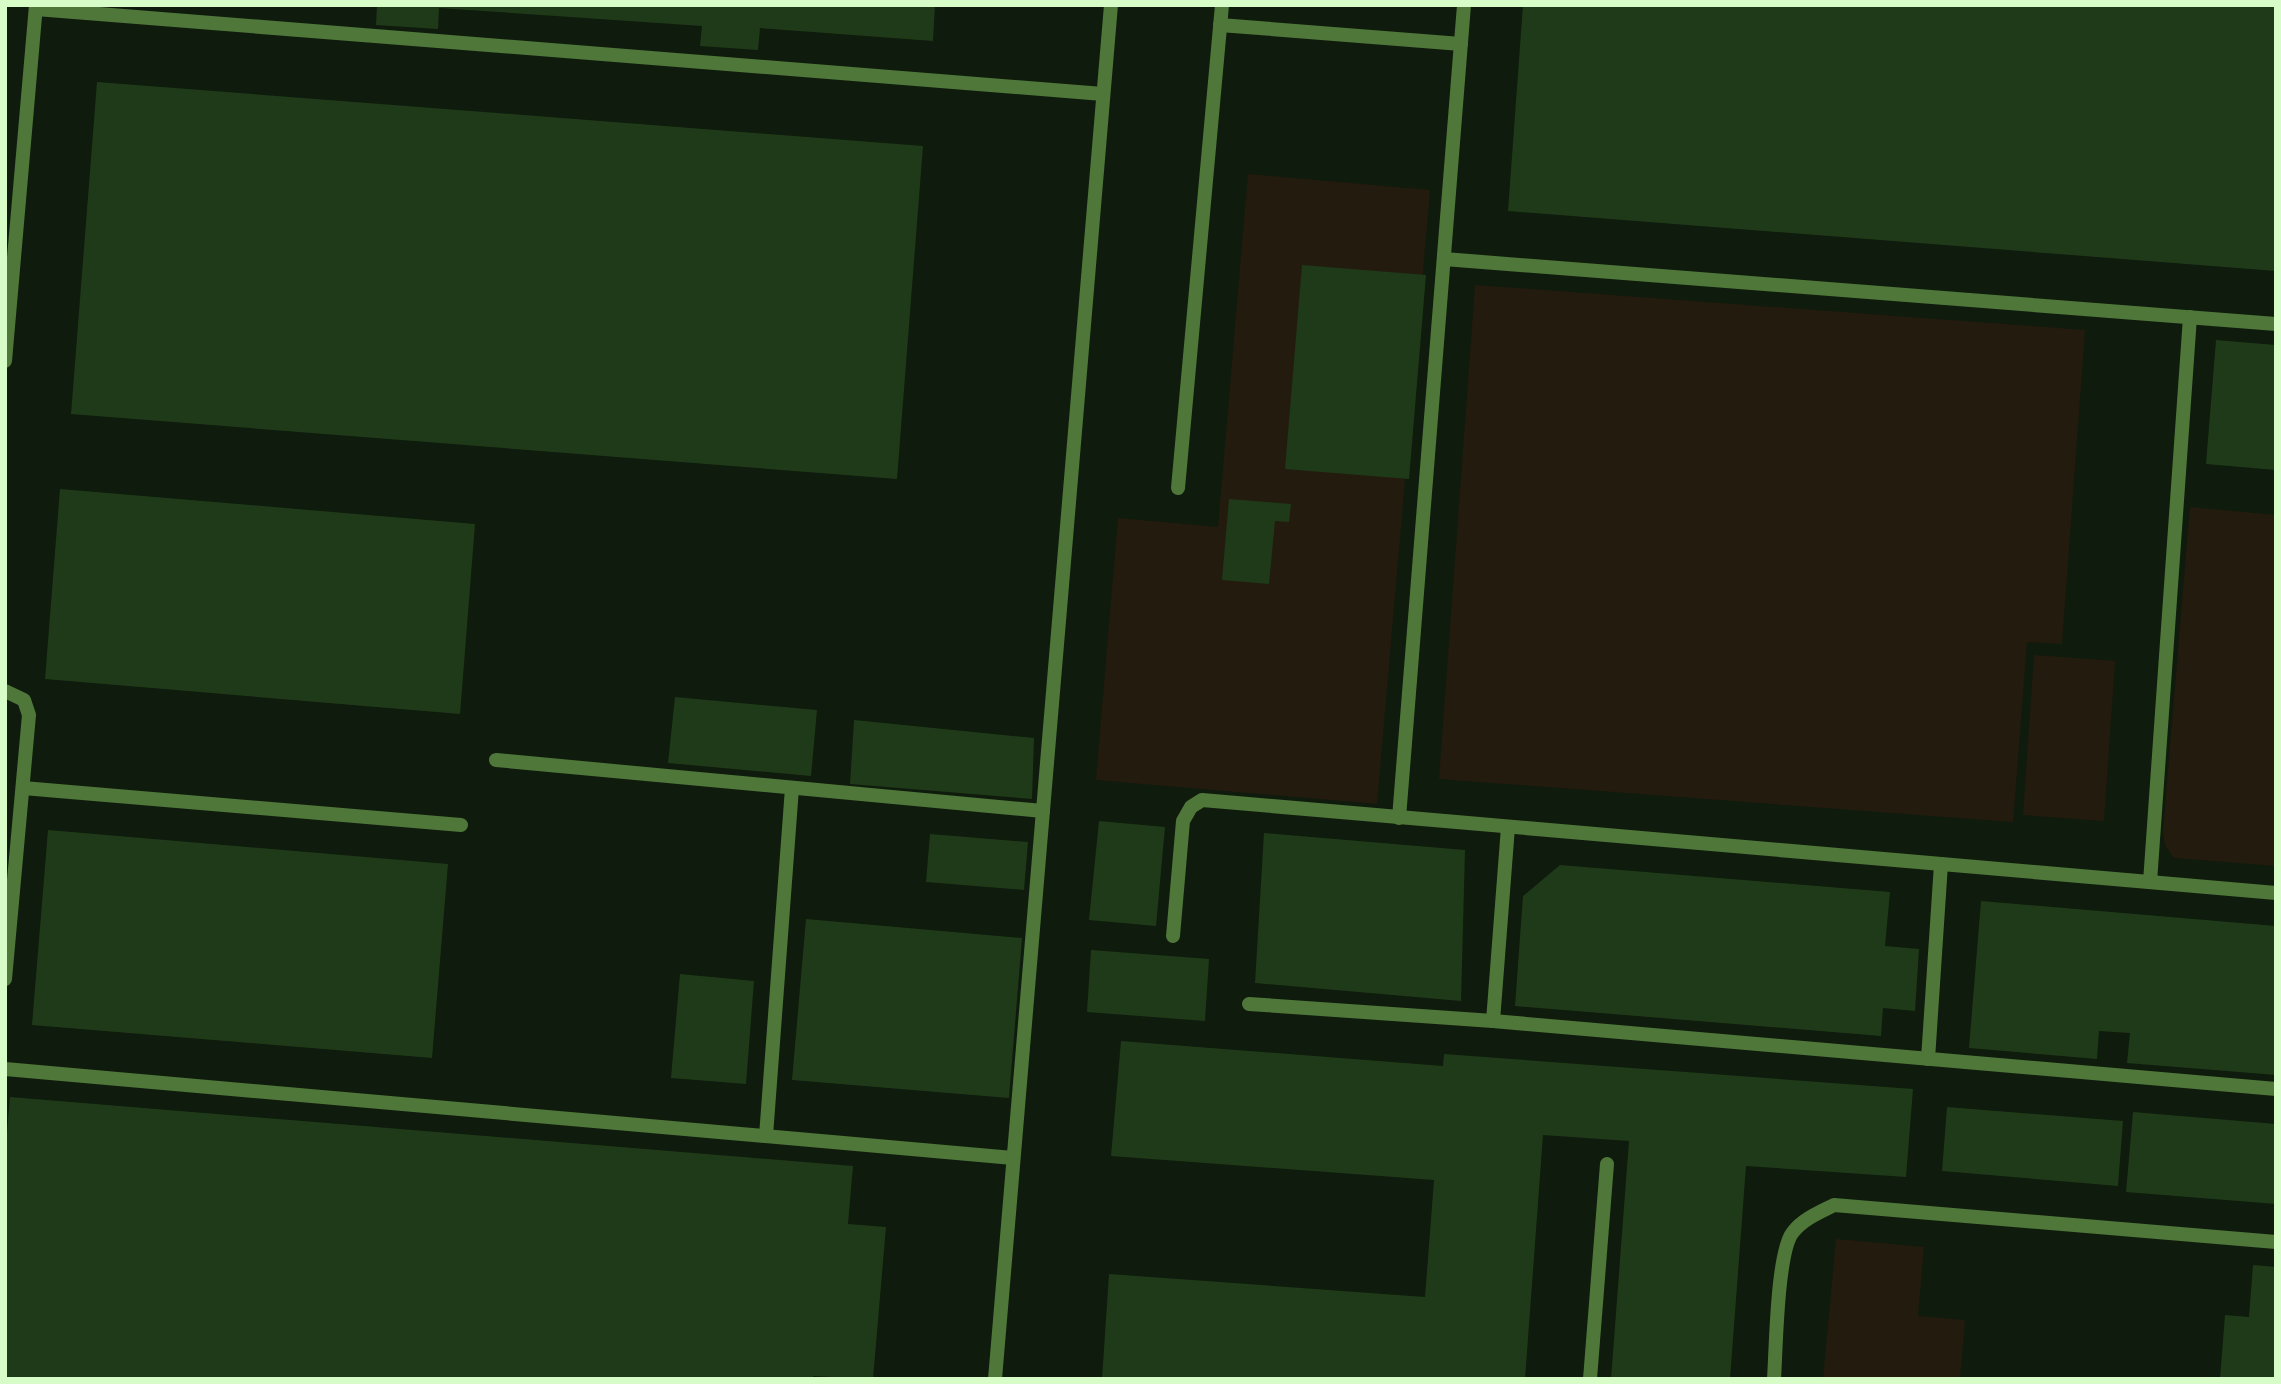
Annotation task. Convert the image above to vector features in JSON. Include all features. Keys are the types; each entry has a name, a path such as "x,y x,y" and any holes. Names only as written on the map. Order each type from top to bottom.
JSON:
{"street":[{"path":"995,1379 1111,5"},
{"path":"1178,488 1222,5"},
{"path":"1399,818 1464,5"},
{"path":"5,361 36,7 1103,94"},
{"path":"1220,25 1461,44"},
{"path":"1444,259 2276,324"},
{"path":"2150,882 2190,317"},
{"path":"5,691 24,700 29,715 5,979"},
{"path":"496,760 1043,811"},
{"path":"23,788 461,825"},
{"path":"766,1136 792,788"},
{"path":"1172,936 1183,821 1191,807 1202,800 2276,893"},
{"path":"1493,1021 1508,827"},
{"path":"1927,1059 1941,864"},
{"path":"1249,1004 1493,1021 2276,1089"},
{"path":"5,1069 1013,1158"},
{"path":"1590,1379 1607,1164"},
{"path":"1774,1379 1783,1262 1791,1233 1813,1215 1834,1205 2276,1242"}],"shaded area":[{"path":"1248,174 1430,190 1377,804 1096,780 1118,518 1218,527"},
{"path":"1475,285 2085,330 2062,644 2027,642 2013,822 1439,779"},
{"path":"2190,507 2276,515 2276,866 2174,858 2165,845 2163,831"},
{"path":"2034,655 2115,661 2104,821 2023,815"},
{"path":"1836,1239 1924,1247 1918,1316 1965,1320 1960,1379 1823,1379"}],"building":[{"path":"377,5 935,5 933,41 760,28 758,50 700,46 702,26 439,8 438,29 376,25"},
{"path":"1523,5 2276,5 2276,271 1508,211"},
{"path":"97,82 923,146 897,479 71,414"},
{"path":"1302,265 1426,275 1409,479 1285,469"},
{"path":"2216,340 2276,345 2276,470 2206,464"},
{"path":"60,489 475,524 460,714 45,679"},
{"path":"1229,499 1291,504 1289,522 1275,521 1269,584 1222,580"},
{"path":"675,697 817,710 811,776 668,763"},
{"path":"854,720 1034,738 1032,799 850,784"},
{"path":"1099,821 1165,827 1156,926 1089,920"},
{"path":"48,830 448,864 432,1058 32,1025"},
{"path":"1264,833 1465,850 1461,1001 1255,983"},
{"path":"930,834 1028,842 1024,890 926,882"},
{"path":"1560,865 1890,892 1885,946 1919,949 1915,1011 1883,1008 1881,1036 1515,1006 1523,896"},
{"path":"1981,901 2276,926 2276,1075 2127,1063 2130,1033 2099,1031 2097,1059 1969,1048"},
{"path":"806,919 1022,938 1009,1098 792,1080"},
{"path":"1091,950 1209,959 1205,1021 1087,1012"},
{"path":"680,974 754,981 746,1084 671,1078"},
{"path":"1121,1041 1443,1066 1444,1054 1913,1089 1906,1177 1746,1166 1730,1379 1611,1379 1629,1141 1543,1135 1525,1379 1102,1379 1109,1274 1425,1297 1434,1180 1111,1156"},
{"path":"10,1097 853,1166 848,1224 886,1227 873,1379 813,1376 813,1379 5,1379 5,1156"},
{"path":"1947,1107 2123,1121 2118,1186 1942,1171"},
{"path":"2133,1112 2276,1124 2276,1204 2126,1192"},
{"path":"2253,1265 2276,1267 2276,1379 2220,1379 2225,1315 2249,1317"}]}
